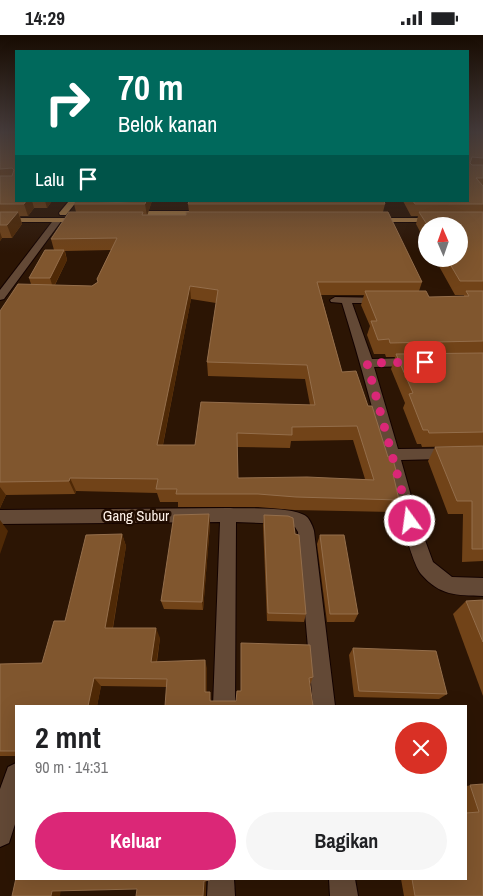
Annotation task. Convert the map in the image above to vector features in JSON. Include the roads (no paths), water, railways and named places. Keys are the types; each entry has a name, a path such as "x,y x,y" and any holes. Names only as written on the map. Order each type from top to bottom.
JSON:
{"main road":[{"path":"60,217 72,202"},
{"path":"0,213 60,217"},
{"path":"214,220 124,217 220,213"},
{"path":"0,220 94,217"},
{"path":"365,217 418,217"}],"street":[{"path":"4,293 60,217"},
{"path":"391,300 341,300 367,363 410,521 426,567 442,582 451,587 483,587"},
{"path":"367,363 425,362"},
{"path":"393,455 483,453"},
{"path":"224,705 228,515"},
{"name":"Gang Subur","path":"0,517 228,515 288,517 301,522 306,531 324,705"},
{"path":"0,834 15,779"},
{"path":"221,880 221,896"},
{"path":"342,880 344,896"}]}
